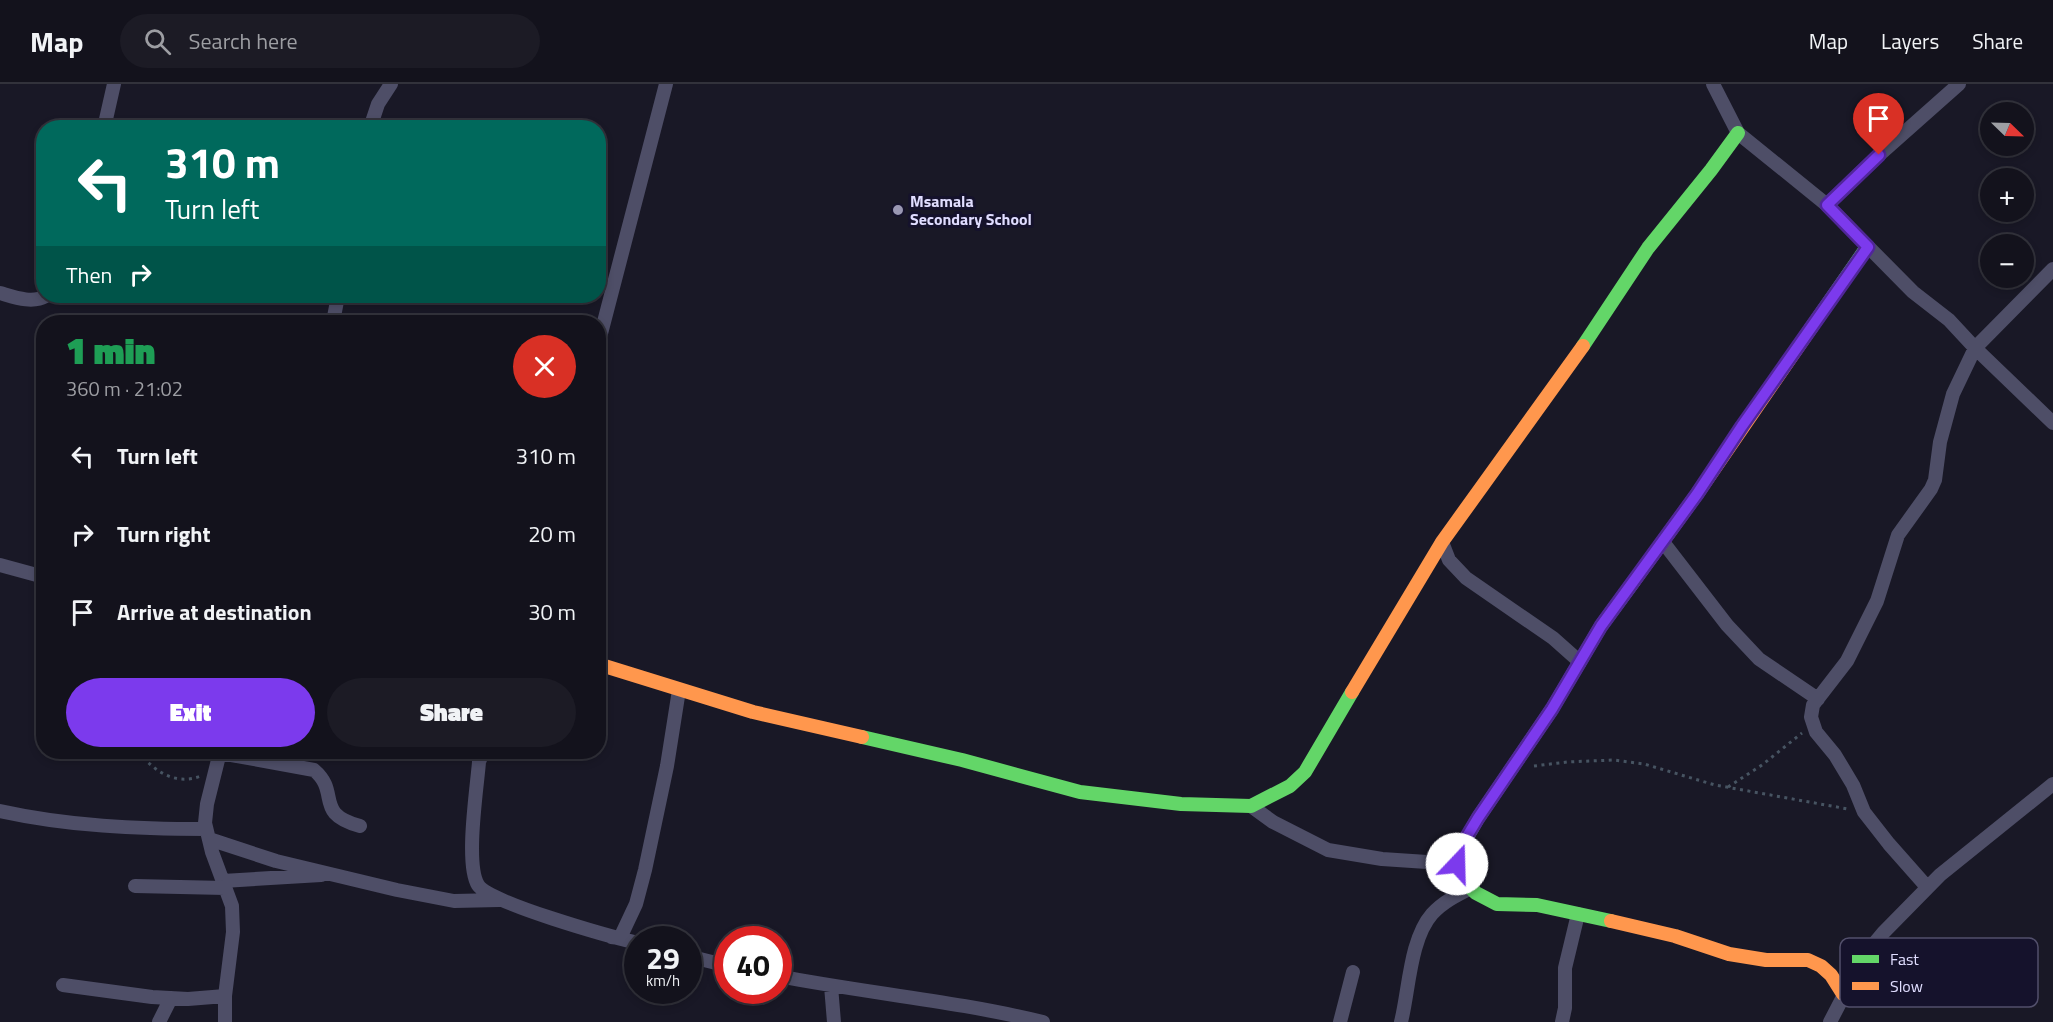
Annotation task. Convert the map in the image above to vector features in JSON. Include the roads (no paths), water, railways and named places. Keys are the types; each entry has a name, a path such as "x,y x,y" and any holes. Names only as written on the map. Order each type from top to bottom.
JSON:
{"street":[{"path":"106,120 114,84"},
{"path":"373,120 378,104 391,84"},
{"path":"606,315 666,84"},
{"path":"1713,84 1738,133 1827,205 1913,292 1949,320 2053,423"},
{"path":"1827,205 1959,84"},
{"path":"606,667 753,712 962,760 1080,792 1181,804 1251,806 1290,786 1305,771 1417,581 1442,543 1580,350 1648,248 1738,133"},
{"path":"1840,989 1831,975 1821,966 1808,960 1766,960 1729,954 1675,936 1537,905 1497,904 1476,893 1462,880 1457,864 1463,843 1601,626 1663,542 1868,247"},
{"path":"1927,887 1864,812 1853,785 1835,755 1816,732 1811,717 1813,705 1848,661 1876,601 1899,535 1931,489 1935,480 1940,442 1953,394 1975,348 2053,268"},
{"path":"0,292 21,299 36,298"},
{"path":"1663,542 1727,625 1759,659 1818,699"},
{"path":"1442,543 1449,560 1466,578 1553,638 1580,662"},
{"path":"0,565 36,575"},
{"path":"609,936 620,938 636,904 667,766 679,690"},
{"path":"218,759 207,804 208,834 232,906 233,932 225,996 225,1022"},
{"path":"257,759 314,770 323,778 334,815 360,826"},
{"path":"480,759 472,850 478,886 500,900 624,940"},
{"path":"1879,938 1927,887 2053,784"},
{"path":"1251,806 1274,822 1328,850 1382,860 1457,864"},
{"path":"0,811 100,825 208,834 276,861 329,874 454,901 500,900"},
{"path":"135,886 224,885 329,874"},
{"path":"1401,1022 1414,954 1422,932 1431,915 1448,900 1471,888"},
{"path":"1562,1022 1565,1008 1565,968 1578,914"},
{"path":"1340,1022 1353,972"},
{"path":"792,979 927,999 1043,1022"},
{"path":"63,985 171,998 225,996"},
{"path":"831,986 834,1022"},
{"path":"159,1022 171,998"},
{"path":"1830,1022 1840,1000"}],"place":[{"name":"Msamala Secondary School","path":"898,210"}]}
